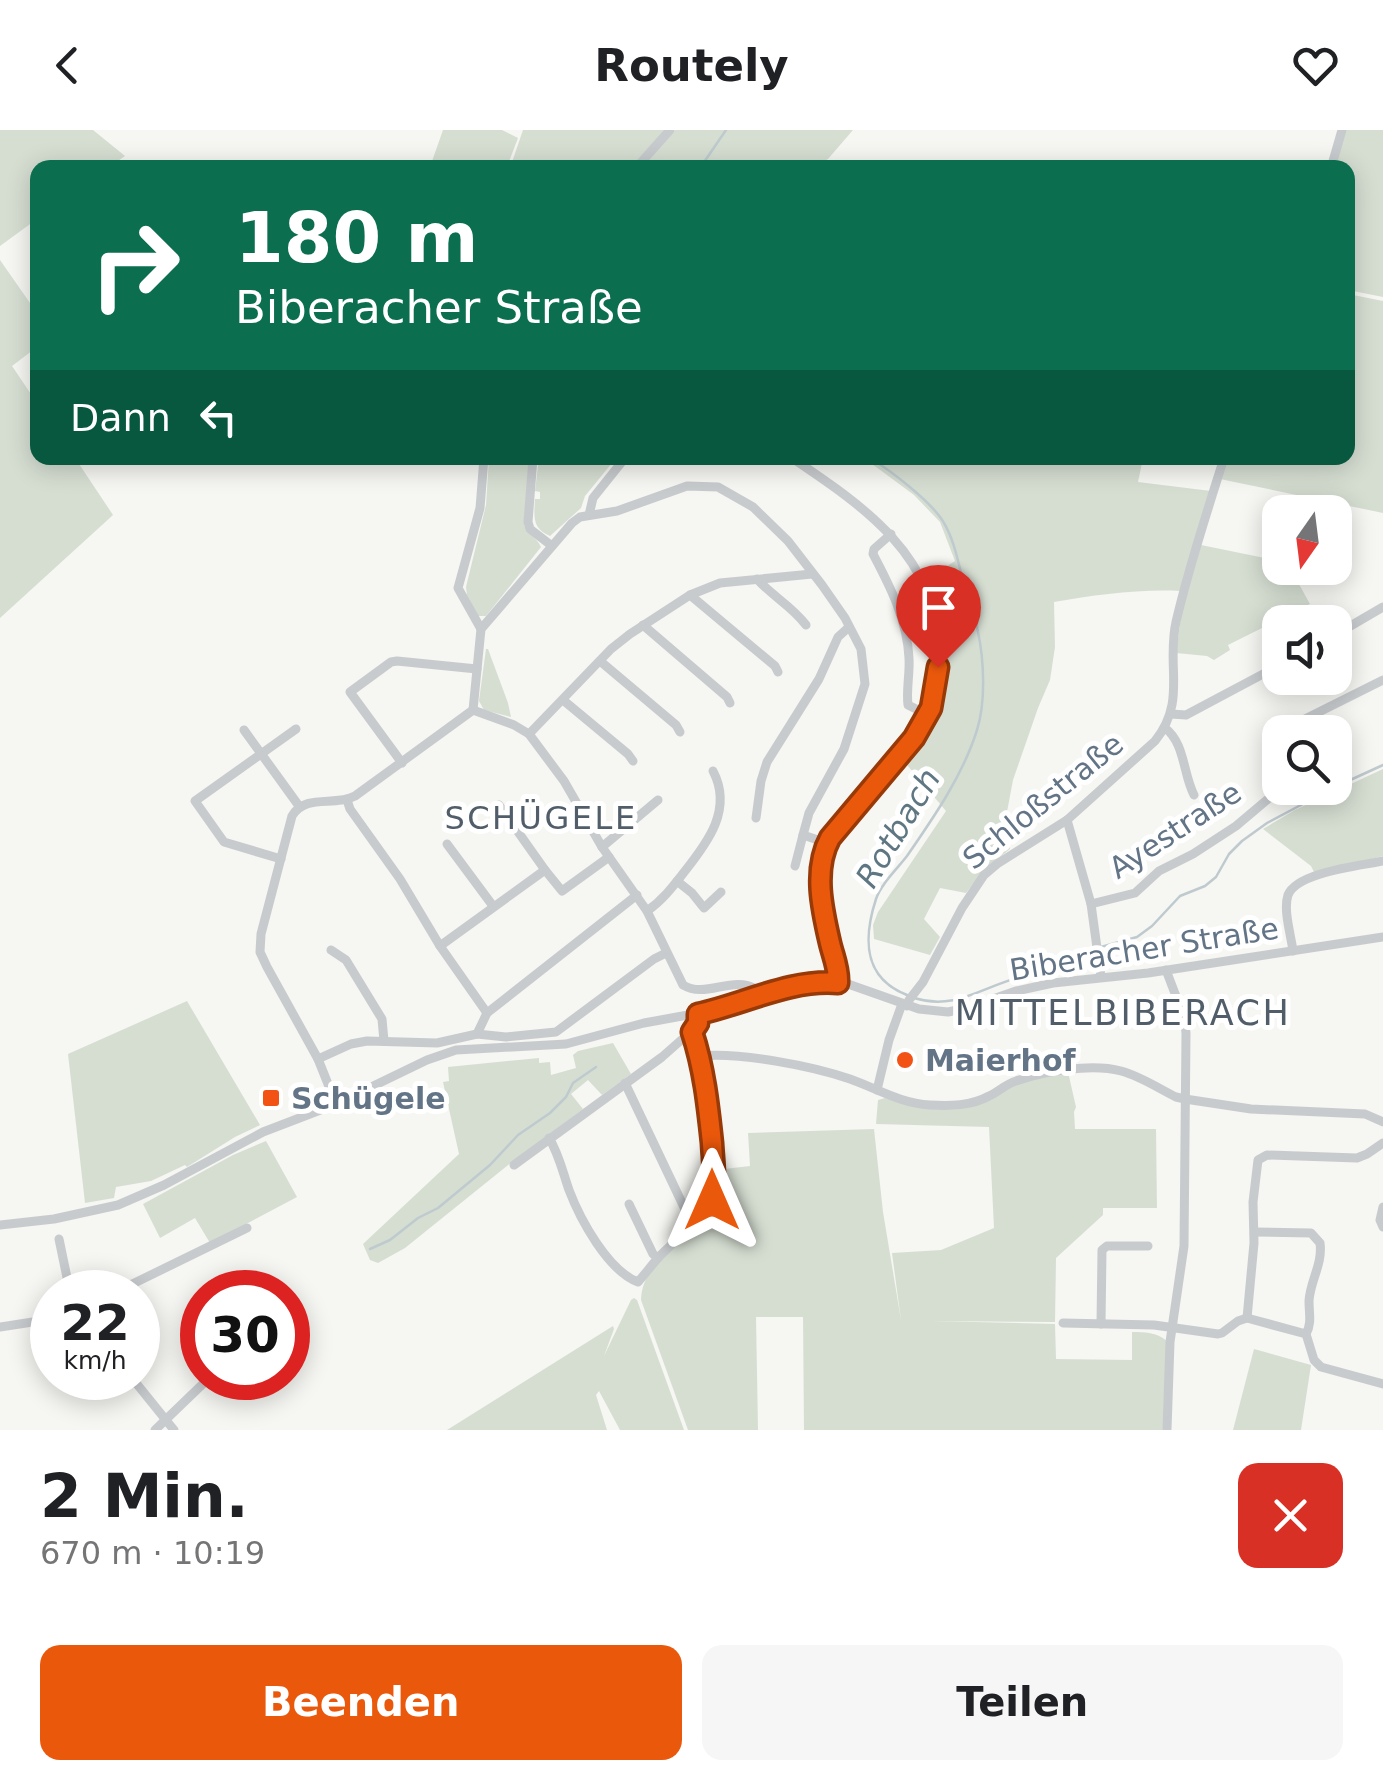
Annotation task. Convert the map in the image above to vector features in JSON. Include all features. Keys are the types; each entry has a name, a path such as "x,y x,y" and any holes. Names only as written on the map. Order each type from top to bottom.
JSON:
{"street":[{"path":"643,160 670,130"},
{"path":"1334,160 1342,130"},
{"path":"336,1104 318,1059 266,967 260,952 261,934 292,816 299,806 347,800 473,710 481,629 458,588 480,508 483,465"},
{"path":"532,465 528,522 530,529 552,546"},
{"path":"589,515 593,498 619,465"},
{"path":"802,465 866,510 911,560 937,627 939,653 937,682 928,715 905,750 827,843 820,882 838,983"},
{"path":"1165,728 1171,714 1174,628 1222,465"},
{"path":"481,629 572,523 589,515 604,515 687,486 718,487 753,507 788,541 822,585 850,626 864,662 863,692 844,749 814,804 794,866"},
{"path":"891,534 873,554 893,592 906,630 908,705 928,715"},
{"path":"529,734 611,649 690,596 720,583 812,574"},
{"path":"757,579 806,625"},
{"path":"690,596 778,672"},
{"path":"1352,625 1383,607"},
{"path":"644,625 730,702"},
{"path":"756,818 767,762 819,680 838,638 850,626"},
{"path":"600,661 676,724 680,732"},
{"path":"402,764 350,692 391,662 477,670"},
{"path":"1171,714 1186,715 1262,674"},
{"path":"1313,715 1383,680"},
{"path":"563,700 628,754 632,762"},
{"path":"473,710 529,734 576,799 602,848 647,911 679,980 691,990 744,984 756,989 758,997"},
{"name":"Schloßstraße","path":"913,1002 974,886 984,875 1068,820 1165,728 1176,740 1194,796"},
{"path":"281,859 228,844 195,801 296,729"},
{"path":"244,730 299,806"},
{"path":"647,911 677,881 716,826 720,796 713,771"},
{"path":"347,800 487,1013"},
{"path":"602,848 658,800"},
{"path":"499,805 543,872 562,891 609,857"},
{"name":"Ayestraße","path":"1091,904 1135,893 1159,870 1193,854 1262,805"},
{"path":"1068,820 1091,904 1101,977"},
{"path":"803,834 827,843"},
{"path":"447,844 492,906"},
{"path":"1293,950 1287,899 1296,884 1383,861"},
{"path":"440,946 543,872"},
{"path":"677,881 704,908 721,892"},
{"path":"478,1034 487,1013 637,895"},
{"name":"Biberacher Straße","path":"0,1226 118,1205 268,1130 456,1050 566,1044 698,1014 804,984 838,983 948,1012 1030,987 1383,937"},
{"path":"331,950 346,960 382,1018 384,1041"},
{"path":"318,1059 351,1044 437,1043 478,1034 556,1032 666,953"},
{"path":"1166,970 1184,1017 1185,1099 1184,1246 1172,1327 1167,1430"},
{"path":"876,1090 889,1040 913,1002"},
{"path":"514,1165 662,1057 692,1032 698,1014"},
{"path":"549,1138 573,1200 609,1261 619,1272 638,1282 708,1206 714,1188 709,1116 700,1056 692,1032"},
{"path":"700,1056 794,1065 849,1079 907,1102 944,1106 984,1099 1014,1081 1090,1067 1124,1071 1185,1099 1252,1109 1364,1114 1383,1124 1383,1141 1358,1158 1261,1158 1253,1202 1255,1232 1247,1318"},
{"path":"625,1083 692,1224"},
{"path":"629,1204 658,1258"},
{"path":"1383,1207 1383,1227"},
{"path":"160,1271 247,1228"},
{"path":"1255,1232 1312,1233 1320,1243 1306,1334 1314,1360 1320,1367 1383,1384"},
{"path":"59,1239 65,1270"},
{"path":"1101,1324 1102,1250 1107,1246 1148,1246"},
{"path":"1063,1323 1222,1333 1247,1318 1306,1334"},
{"path":"0,1327 30,1322"},
{"path":"150,1400 174,1430"},
{"path":"155,1430 186,1400"}],"shaded area":[{"path":"0,130 93,130 125,156 119,160 30,160 30,224 0,246"},
{"path":"443,130 502,130 518,138 510,160 432,160"},
{"path":"523,130 665,130 637,160 513,160"},
{"path":"675,130 853,130 826,160 647,160"},
{"path":"1345,130 1383,130 1383,297 1355,291 1355,160 1336,160"},
{"path":"0,260 30,303 30,352 12,366 30,393 30,465 80,465 113,515 0,618"},
{"path":"1355,295 1383,301 1383,513 1352,507 1352,495 1297,495 1220,479 1225,465 1355,465"},
{"path":"489,465 528,465 524,525 541,547 486,616 478,616 466,587 486,505"},
{"path":"538,465 610,465 585,496 581,508 550,536 537,526 535,499 540,499 540,492 535,491"},
{"path":"873,465 1142,465 1138,482 1211,491 1181,591 1117,593 1054,602 1055,647 1050,680 1013,780 1006,817 1010,849 982,872 966,893 940,888 924,919 940,937 930,955 874,939 873,925 946,811 902,759 929,720 941,683 926,580 955,561 940,522 914,495"},
{"path":"1201,545 1262,557 1262,585 1299,585 1310,604 1262,605 1262,628 1228,645 1230,650 1214,660 1176,653 1182,609"},
{"path":"486,649 511,717 484,710 479,701"},
{"path":"1383,769 1383,856 1315,874 1311,866 1263,829 1306,805 1352,805 1352,783"},
{"path":"187,1001 260,1125 187,1167 151,1181 116,1187 114,1198 85,1203 68,1054"},
{"path":"613,1043 631,1074 602,1095 588,1080 571,1094 583,1109 405,1248 378,1263 370,1260 363,1244 459,1154 443,1082 449,1081 448,1067 539,1058 539,1063 550,1062 551,1075 576,1068 573,1055 578,1051"},
{"path":"1068,1072 1076,1107 1075,1129 1156,1129 1157,1208 1103,1208 1103,1215 1056,1258 1055,1322 931,1321 1055,1324 1056,1359 1132,1360 1132,1332 1159,1336 1167,1341 1164,1430 804,1430 803,1317 756,1317 758,1430 688,1430 641,1300 643,1287 654,1266 701,1218 716,1170 750,1166 748,1133 874,1129 901,1320 892,1253 941,1250 994,1228 989,1127 876,1124 878,1100 885,1098 917,1106 964,1106 1014,1083"},
{"path":"266,1141 297,1197 210,1243 195,1218 160,1238 143,1204"},
{"path":"634,1298 684,1430 620,1430 599,1391 596,1395 607,1430 447,1430 613,1326 604,1356"},
{"path":"1254,1349 1311,1365 1301,1430 1233,1430"}],"waterway":[{"name":"Rotbach","path":"705,160 726,130"},
{"name":"Rotbach","path":"880,465 921,497 944,523 975,619 983,668 980,719 964,763 927,826 882,888 872,914 868,942 874,968 893,988 907,995"},
{"name":"Rotbach","path":"1352,779 1383,765"},
{"name":"Rotbach","path":"1101,947 1137,937 1180,896 1216,877 1242,841 1301,805"},
{"name":"Rotbach","path":"914,998 956,999 1021,977 1069,968 1095,952"},
{"path":"370,1249 438,1208 490,1165 518,1135 550,1113 573,1083 596,1067"}],"place":[{"name":"Maierhof","path":"905,1060"},
{"name":"Schügele","path":"271,1098"}],"district":[{"name":"SCHÜGELE","path":"541,818"},
{"name":"MITTELBIBERACH","path":"1123,1013"}],"route":[{"path":"712,1200 714,1170 709,1116 700,1056 692,1032 698,1014 786,988 815,982 838,983 822,897 823,853 830,838 914,738 931,708 938,667"}]}
